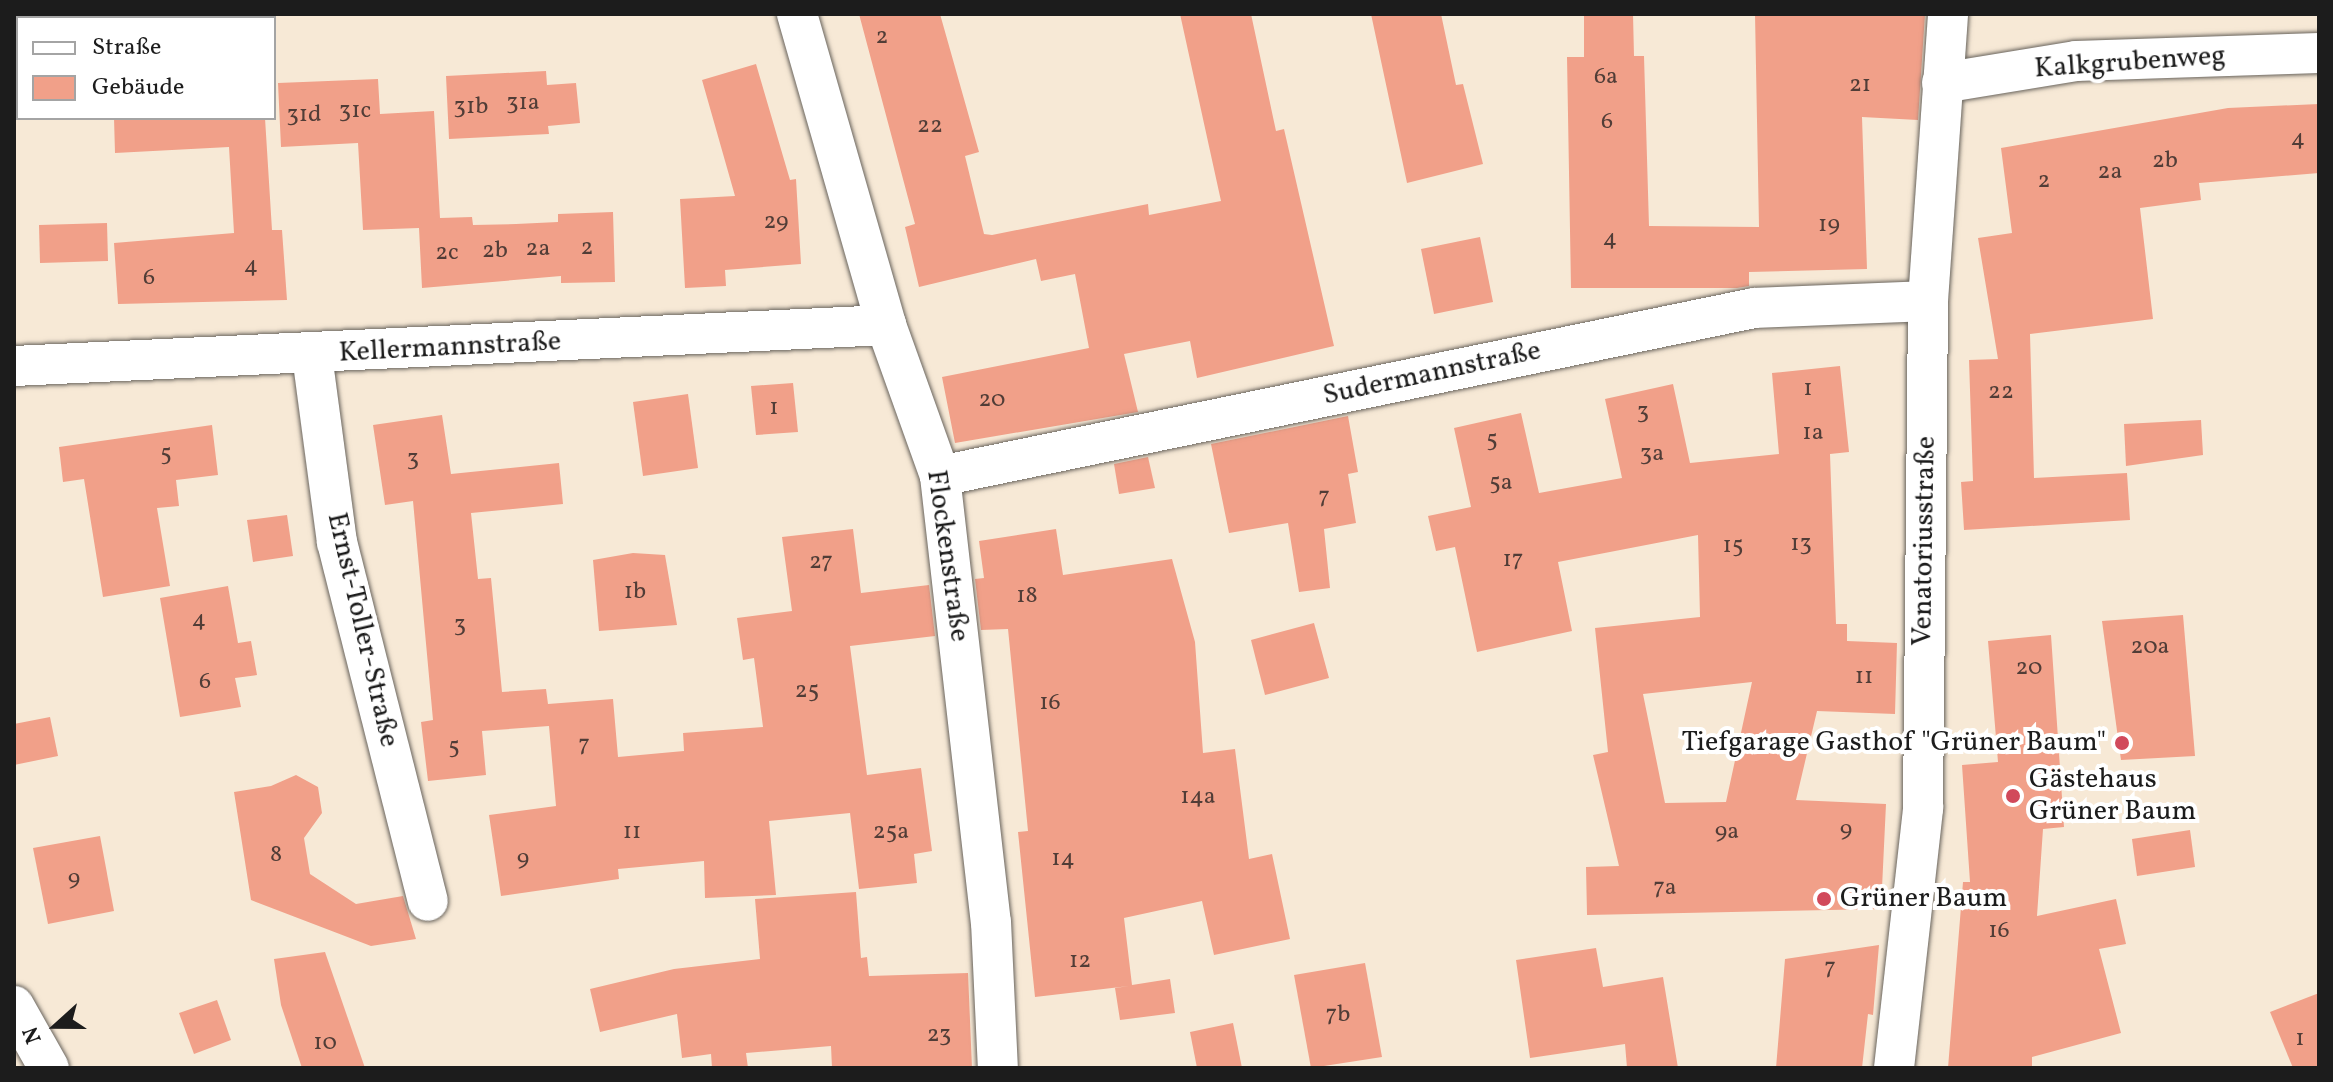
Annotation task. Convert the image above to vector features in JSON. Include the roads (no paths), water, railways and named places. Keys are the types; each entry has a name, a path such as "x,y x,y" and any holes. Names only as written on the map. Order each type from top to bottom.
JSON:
{"street":[{"name":"Flockenstraße","path":"797,14 886,325 940,476 991,922 998,1068"},
{"name":"Venatoriusstraße","path":"1894,1068 1923,808 1928,301 1948,14"},
{"name":"Kalkgrubenweg","path":"1942,83 2076,61 2319,53"},
{"name":"Sudermannstraße","path":"940,476 1754,308 1928,301"},
{"name":"Kellermannstraße","path":"14,366 312,355 886,325"},
{"name":"Ernst-Toller-Straße","path":"312,355 337,542 428,901"},
{"path":"14,1006 49,1068"}],"place":[{"name":"Tiefgarage Gasthof \"Grüner Baum\"","path":"2122,743"},
{"name":"Gästehaus Grüner Baum","path":"2013,796"},
{"name":"Grüner Baum","path":"1824,899"}]}
